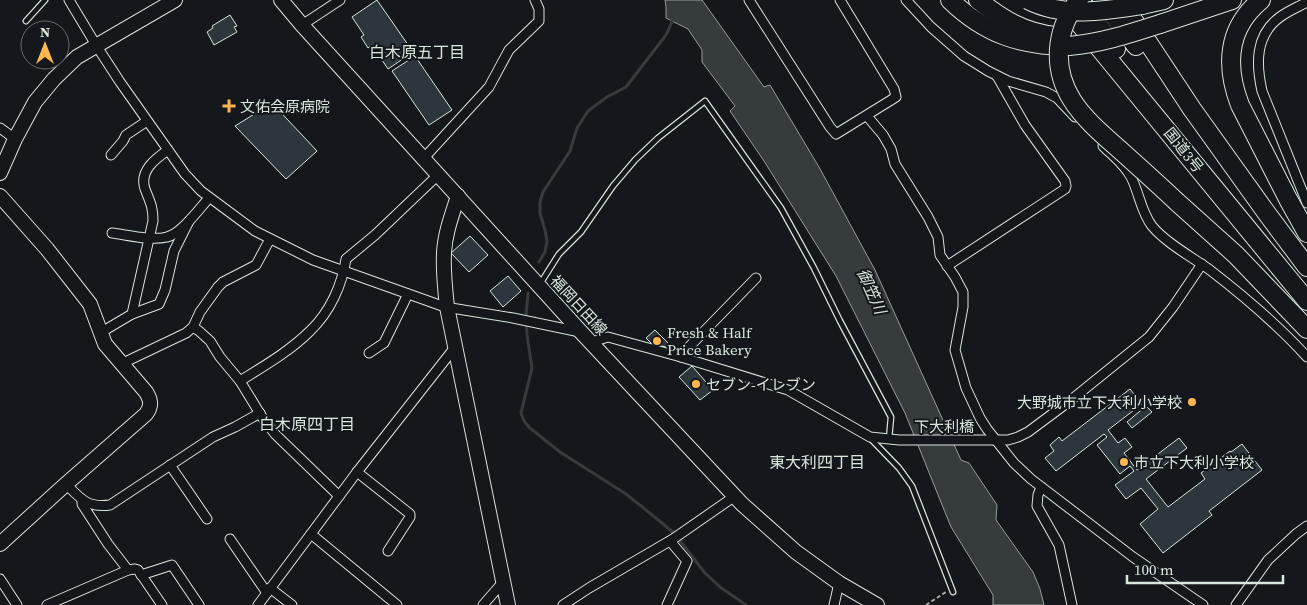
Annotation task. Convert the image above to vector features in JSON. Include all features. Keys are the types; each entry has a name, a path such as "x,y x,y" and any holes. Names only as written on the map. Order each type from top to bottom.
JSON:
{"highway":[{"path":"950,0 978,24 996,33 1014,40 1051,46 1135,32 1232,0"},
{"path":"978,0 1013,24 1069,42"},
{"path":"1028,0 1047,7 1080,12 1117,9 1164,0"},
{"name":"国道3号","path":"1060,0 1307,301"},
{"path":"1248,229 1079,0 1072,8 1066,20 1060,40 1059,61 1066,89 1072,101 1091,123 1236,255 1307,329"},
{"path":"1102,0 1152,68 1268,215"},
{"name":"国道3号","path":"1120,0 1192,109 1307,267"},
{"path":"1261,0 1245,16 1233,43 1231,66 1234,90 1307,233"}],"main road":[{"path":"0,173 15,139 35,102 54,79 77,57 174,0"},
{"name":"福岡日田線","path":"281,0 581,332 742,504 796,552 839,583 878,605"},
{"path":"0,196 47,249 90,304 105,344 150,399 150,407 146,414 0,544"},
{"path":"458,196 448,225 444,251 447,307 508,605"}],"street":[{"path":"69,0 96,45 185,174 209,198 255,231 313,260 447,307 526,320 581,332"},
{"path":"302,25 340,0"},
{"path":"424,158 489,87 509,50 539,21 539,9 535,0"},
{"path":"749,0 836,134 896,97 894,89 840,0"},
{"path":"906,0 931,27 964,56 1008,81 1046,92 1058,98 1100,144 1124,166 1132,179 1146,217 1152,226 1163,237 1202,264 1268,316 1307,357"},
{"path":"1307,2 1279,18 1268,29 1261,42 1258,74 1262,91 1307,202"},
{"path":"947,266 1065,189 1066,186 1065,181 1025,125 996,75"},
{"path":"867,116 883,135 891,149 895,164 928,217 938,237 940,255 963,292 963,308 955,350 966,388 993,440 1014,463 1041,487 1134,557 1203,605"},
{"path":"111,155 126,135 147,121"},
{"path":"0,128 15,139"},
{"path":"132,314 153,221 153,210 143,180 147,169 168,150"},
{"path":"240,381 291,347 311,331 332,303 344,271 346,259 375,235 438,175"},
{"path":"112,233 149,238 168,237 189,221 209,198"},
{"path":"100,333 132,314 158,304 166,290 174,251 189,221"},
{"path":"121,364 186,334 193,327 200,312 218,287 223,282 256,265 270,239"},
{"name":"下大利橋","path":"870,437 899,440 1008,440 1028,432 1149,338 1202,264"},
{"path":"681,357 756,278"},
{"path":"369,353 384,343 408,294"},
{"path":"193,327 210,341 220,357 240,381 275,434 339,496"},
{"path":"592,342 608,337 788,390 870,437"},
{"path":"258,605 357,472 456,346"},
{"path":"66,484 82,500 102,506 110,505 213,437 235,428 260,413"},
{"path":"170,465 207,519"},
{"path":"357,472 410,514 410,517 388,551"},
{"path":"1041,487 1038,495 1038,506 1059,545 1072,605"},
{"path":"563,605 674,538 735,496"},
{"path":"82,500 82,504 108,544 128,570"},
{"path":"1236,605 1268,560 1307,526"},
{"path":"311,534 397,605"},
{"path":"667,605 687,561 674,538"},
{"path":"230,539 269,591 292,605"},
{"path":"141,574 172,565 199,605"},
{"path":"46,605 128,570 135,569 138,570 162,605"},
{"path":"0,579 17,605"},
{"path":"483,605 503,582"},
{"path":"834,605 839,583"}],"lane":[{"path":"27,20 45,0"},
{"path":"539,286 558,254 581,232 613,186 635,160 658,138 706,101 781,208 814,268 891,417 888,439"},
{"path":"870,437 912,486 953,592"}],"path":[{"path":"926,605 943,594"}],"water":[{"name":"御笠川","path":"665,0 702,0 764,87 770,85 819,167 875,270 961,460 969,463 997,505 996,520 1033,572 1044,605 993,605 993,595 951,527 905,413 836,276 764,161 730,111 735,106 702,62 702,50 688,29 666,18"}],"building":[{"path":"377,0 413,52 388,69 372,45 368,48 361,37 364,35 352,17"},
{"path":"230,15 237,26 234,27 237,32 214,45 207,32 213,28 212,26"},
{"path":"415,56 452,110 429,125 392,71"},
{"path":"272,103 317,151 286,179 235,126"},
{"path":"470,236 488,255 469,272 451,253"},
{"path":"508,276 521,291 503,307 490,291"},
{"name":"Fresh & Half Price Bakery","path":"655,330 669,344 666,347 652,344 646,338"},
{"name":"セブン-イレブン","path":"692,366 713,390 700,400 679,377"},
{"path":"1130,389 1142,404 1108,430 1118,443 1125,438 1132,447 1124,453 1137,470 1179,438 1187,448 1146,479 1168,507 1205,479 1201,473 1242,444 1262,470 1209,511 1212,515 1163,553 1140,524 1158,509 1141,488 1126,499 1115,485 1134,471 1130,466 1120,474 1097,445 1107,437 1104,434 1056,471 1045,458 1054,451 1050,445 1059,437 1062,441"},
{"path":"1146,406 1152,412 1132,428 1127,422"}],"waterway":[{"path":"539,262 545,252 547,241 540,213 540,202 543,192 570,151 577,128 588,111 607,97 626,87 666,35 672,22 672,17"},
{"path":"528,293 527,335 532,368 521,413 524,421 560,452 626,494 674,533 705,573 720,587 746,605"}],"place":[{"name":"文佑会原病院","path":"229,106"},
{"name":"Fresh & Half Price Bakery","path":"657,341"},
{"name":"セブン-イレブン","path":"696,384"},
{"name":"大野城市立下大利小学校","path":"1192,402"},
{"name":"市立下大利小学校","path":"1124,462"}],"district":[{"name":"白木原五丁目","path":"417,52"},
{"name":"白木原四丁目","path":"307,424"},
{"name":"東大利四丁目","path":"817,462"}]}
